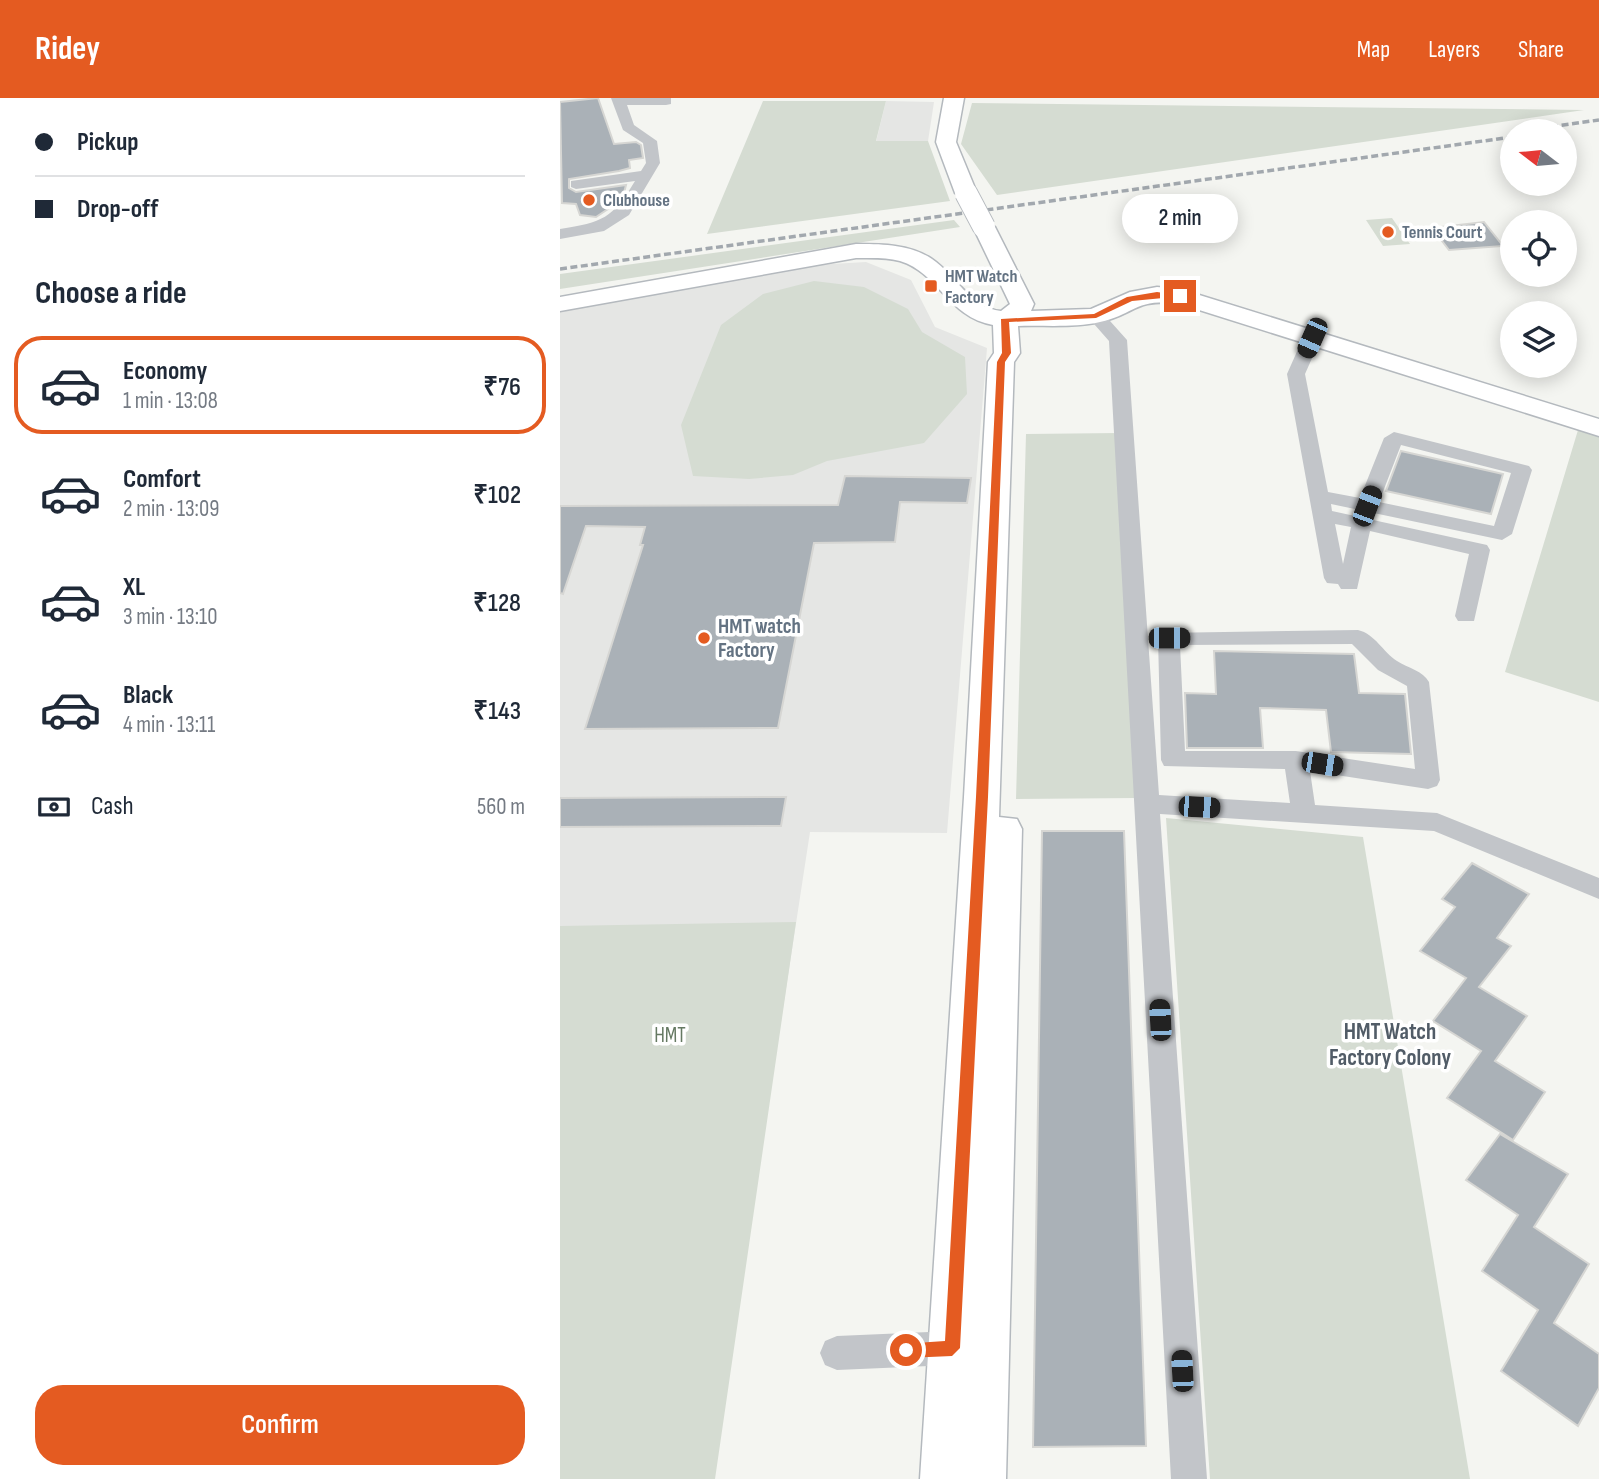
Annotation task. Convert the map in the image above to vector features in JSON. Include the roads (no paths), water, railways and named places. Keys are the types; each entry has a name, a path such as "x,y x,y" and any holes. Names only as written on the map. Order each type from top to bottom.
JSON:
{"street":[{"path":"954,98 946,142 966,192 1022,304 1018,312 1005,319"},
{"path":"560,234 598,228 624,212 648,175 653,163 650,141 628,127 619,99 666,101"},
{"path":"576,184 648,175"},
{"path":"560,304 856,251 890,251 923,263 975,315 1005,319 1096,316 1130,299 1168,295 1599,428"},
{"path":"1096,316 1118,340 1189,1479"},
{"path":"981,1479 981,1091 1001,362 1007,353 1005,319"},
{"path":"1312,338 1296,374 1322,505 1342,581 1364,514 1394,438 1521,470 1502,534 1364,514 1322,505"},
{"path":"1364,514 1480,550 1466,616"},
{"path":"1358,637 1387,665 1418,682 1428,780 1296,760 1174,760 1169,638 1358,637"},
{"path":"1296,760 1304,814"},
{"path":"1147,804 1437,822 1599,889"},
{"path":"945,1479 952,1348 981,1091"},
{"path":"837,1353 952,1348"}],"railway":[{"path":"1577,123 1599,120"},
{"path":"560,269 1500,139"}],"place":[{"name":"Clubhouse","path":"589,200"},
{"name":"Tennis Court","path":"1388,232"},
{"name":"HMT Watch Factory","path":"931,286"},
{"name":"HMT watch Factory","path":"704,638"}],"district":[{"name":"HMT Watch Factory Colony","path":"1390,1044"}],"park label":[{"name":"HMT","path":"670,1035"}]}
